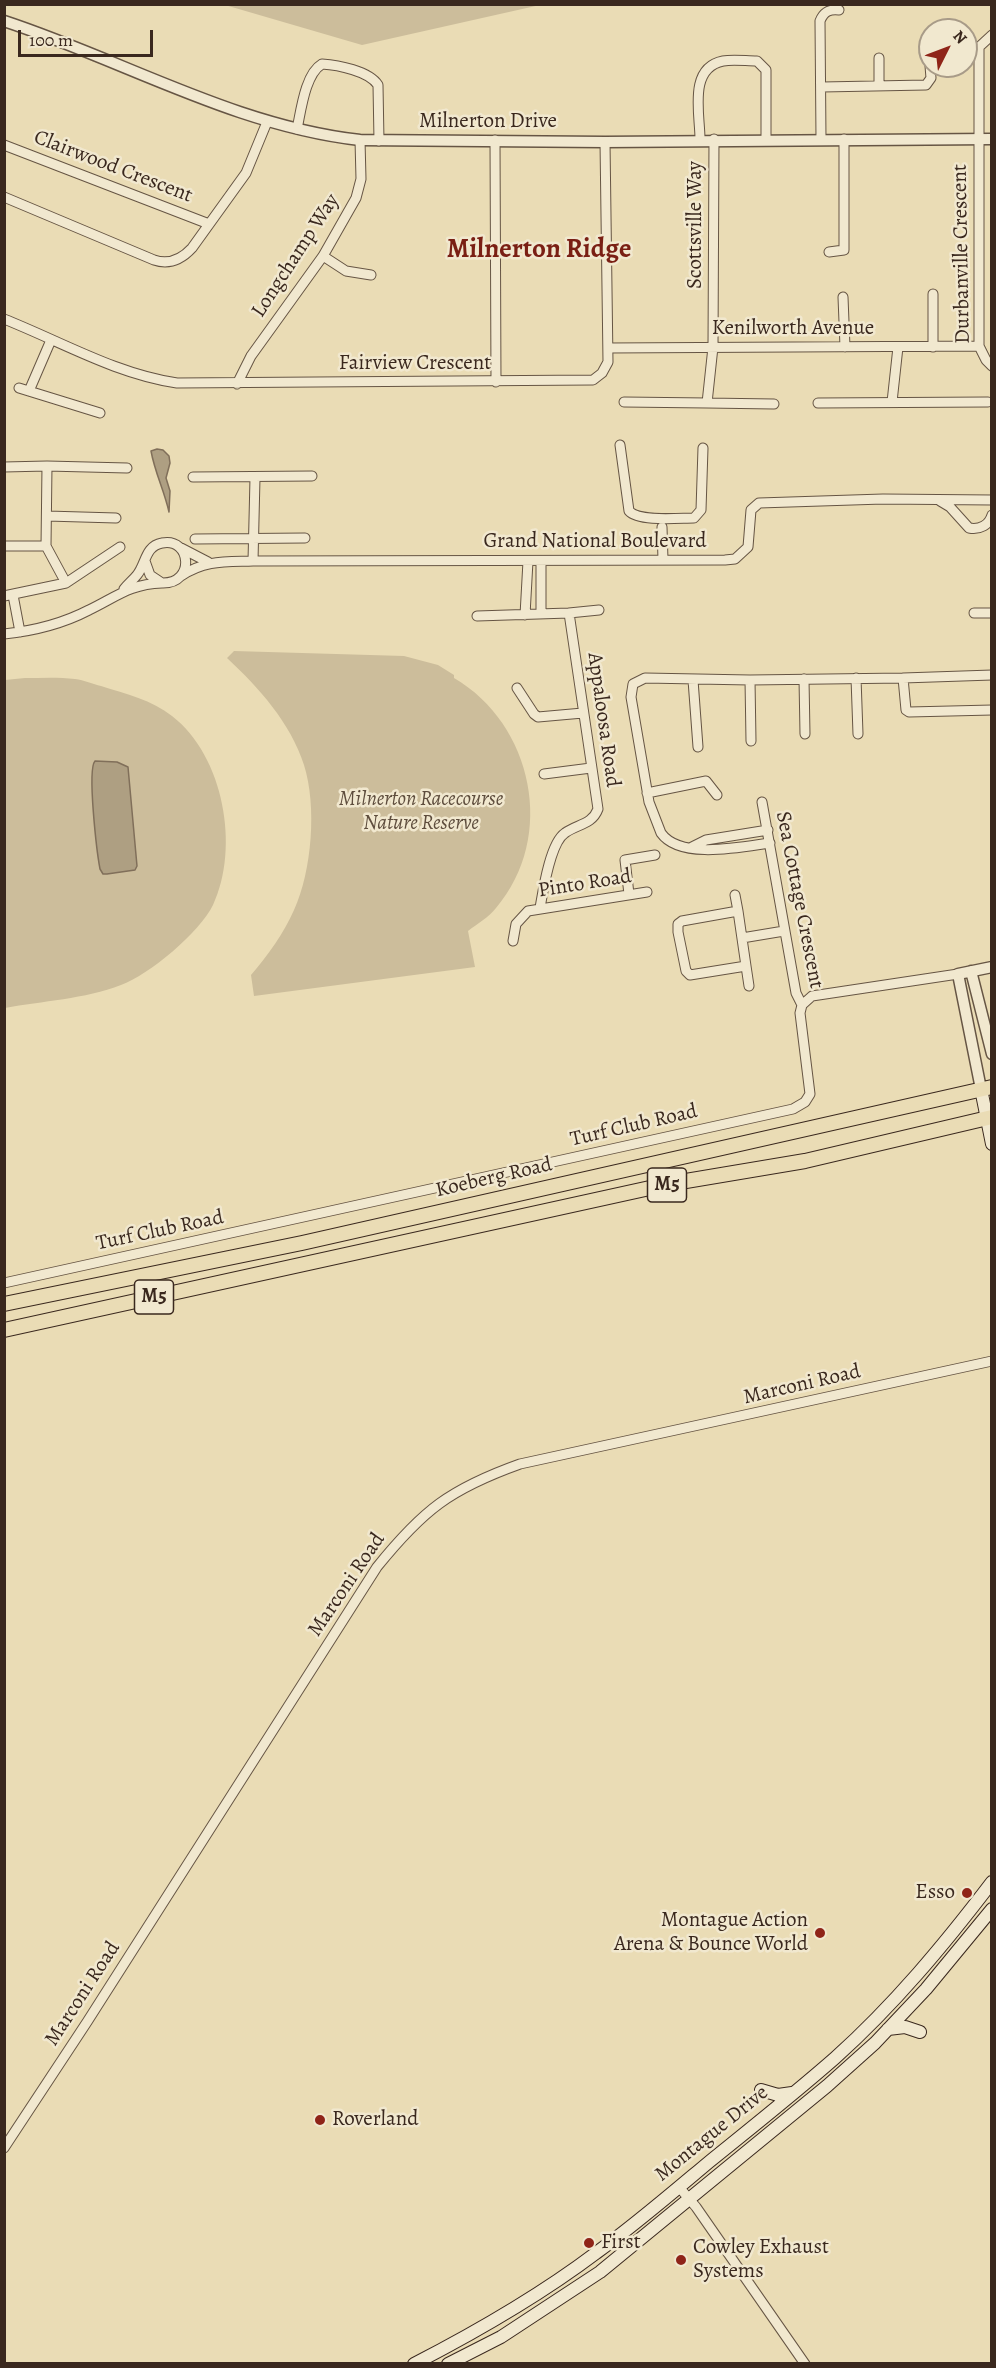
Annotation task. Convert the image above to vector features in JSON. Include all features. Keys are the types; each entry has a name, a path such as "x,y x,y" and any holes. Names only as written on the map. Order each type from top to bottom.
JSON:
{"main road":[{"path":"986,1088 992,1143"},
{"name":"Koeberg Road","path":"4,1304 314,1241 986,1088"},
{"name":"Koeberg Road","path":"4,1330 668,1184 805,1161 989,1118"},
{"name":"Montague Drive","path":"414,2364 464,2338 550,2286 612,2242 795,2092 835,2058 896,1998 932,1959 992,1882"},
{"name":"Montague Drive","path":"448,2364 501,2337 553,2304 624,2253 827,2086 888,2029 946,1966 992,1909"},
{"path":"888,2029 905,2027 920,2032"},
{"path":"761,2090 778,2095 795,2092"}],"street":[{"path":"821,139 820,21 831,9 840,10"},
{"name":"Milnerton Drive","path":"4,21 267,122 360,141 992,139"},
{"name":"Durbanville Crescent","path":"992,35 979,47 978,138 979,346 992,366"},
{"path":"879,58 879,86"},
{"path":"700,139 700,78 706,69 722,61 757,61 766,70 766,140"},
{"path":"297,129 304,97 313,72 322,64 330,64 371,77 378,85 380,141"},
{"path":"822,87 926,85 931,78"},
{"name":"Clairwood Crescent","path":"4,197 164,263 185,256 209,224 246,173 267,122"},
{"name":"Scottsville Way","path":"707,403 713,348 714,139"},
{"path":"829,252 844,250 844,139"},
{"name":"Longchamp Way","path":"237,384 251,356 343,225 359,192 360,141"},
{"path":"495,141 496,382"},
{"name":"Fairview Crescent","path":"4,319 119,368 155,380 177,383 593,380 606,366 608,348 605,142"},
{"name":"Clairwood Crescent","path":"4,145 209,224"},
{"path":"323,255 346,271 371,275"},
{"path":"933,294 933,346"},
{"path":"843,297 846,347"},
{"path":"29,391 51,340"},
{"name":"Kenilworth Avenue","path":"608,348 979,346"},
{"path":"892,402 898,347"},
{"path":"19,388 100,413"},
{"path":"624,402 774,404"},
{"path":"818,403 988,402"},
{"path":"620,445 629,512 634,516 664,518 694,518 701,510 703,448"},
{"path":"47,466 46,546 66,583"},
{"path":"4,467 127,468"},
{"path":"193,477 312,476"},
{"path":"253,561 255,478"},
{"name":"Grand National Boulevard","path":"181,576 196,566 253,561 735,559 748,548 751,510 759,503 883,499 986,500 992,514 989,521 982,527 969,528 950,507 938,501"},
{"path":"46,516 116,518"},
{"path":"662,527 663,560"},
{"path":"195,539 305,537"},
{"path":"4,634 22,632 82,614 123,591 145,584 172,582 181,576 186,559 179,548 172,543 160,543 150,550 138,575 123,591"},
{"path":"4,546 46,546"},
{"path":"22,632 12,595 66,583 120,547"},
{"name":"Grand National Boulevard","path":"179,548 211,563"},
{"path":"145,561 150,575 162,582"},
{"path":"525,615 528,561"},
{"path":"541,561 541,614"},
{"path":"477,616 569,614 599,610"},
{"path":"974,613 992,614"},
{"name":"Appaloosa Road","path":"540,908 542,890 555,846 565,832 586,823 597,813 598,809 569,614"},
{"path":"770,843 710,850 672,844 665,839 647,793 631,697 633,684 645,678 750,680 992,675"},
{"path":"856,678 858,734"},
{"path":"903,678 906,710 909,712 992,710"},
{"path":"804,679 805,734"},
{"path":"693,680 698,747"},
{"path":"750,680 751,741"},
{"path":"517,688 538,717 583,712"},
{"path":"544,774 591,768"},
{"path":"647,793 706,781 717,795"},
{"name":"Sea Cottage Crescent","path":"762,802 796,993 802,1005"},
{"path":"692,848 706,840 768,830"},
{"path":"629,894 626,860 655,855"},
{"name":"Pinto Road","path":"513,941 516,924 528,911 647,891"},
{"path":"735,895 749,986"},
{"path":"738,912 682,921 678,924 678,932 686,971 690,975 746,966"},
{"path":"742,938 784,931"},
{"path":"802,1005 812,996 992,967"},
{"path":"971,971 992,1054"},
{"path":"958,974 986,1088"},
{"name":"Turf Club Road","path":"4,1283 370,1204 798,1107 810,1094 800,1013 802,1005"},
{"name":"Marconi Road","path":"4,2148 267,1742 377,1567 405,1533 427,1512 456,1491 486,1476 520,1464 992,1361"},
{"path":"679,2187 690,2199 805,2364"}],"green space":[{"path":"225,5 540,5 362,45"},
{"name":"Milnerton Racecourse Nature Reserve","path":"234,651 404,656 438,665 454,675 454,678 481,698 502,723 518,752 528,784 530,816 526,849 515,880 496,908 468,931 475,967 254,996 251,975 290,919 305,877 311,838 310,799 304,765 291,734 262,694 227,658"},
{"path":"25,678 82,680 138,698 172,716 190,733 204,754 215,778 226,831 225,857 221,882 213,905 206,916 186,940 145,972 121,985 93,994 5,1008 5,680"}],"shaded area":[{"path":"163,450 169,456 170,463 166,478 170,491 169,512 151,451"},
{"path":"95,761 117,762 128,767 137,866 135,870 103,874 100,869 92,795"}],"place":[{"name":"Esso","path":"967,1893"},
{"name":"Montague Action Arena & Bounce World","path":"820,1933"},
{"name":"Roverland","path":"320,2120"},
{"name":"First","path":"589,2243"},
{"name":"Cowley Exhaust Systems","path":"681,2260"}],"district":[{"name":"Milnerton Ridge","path":"539,250"}]}
